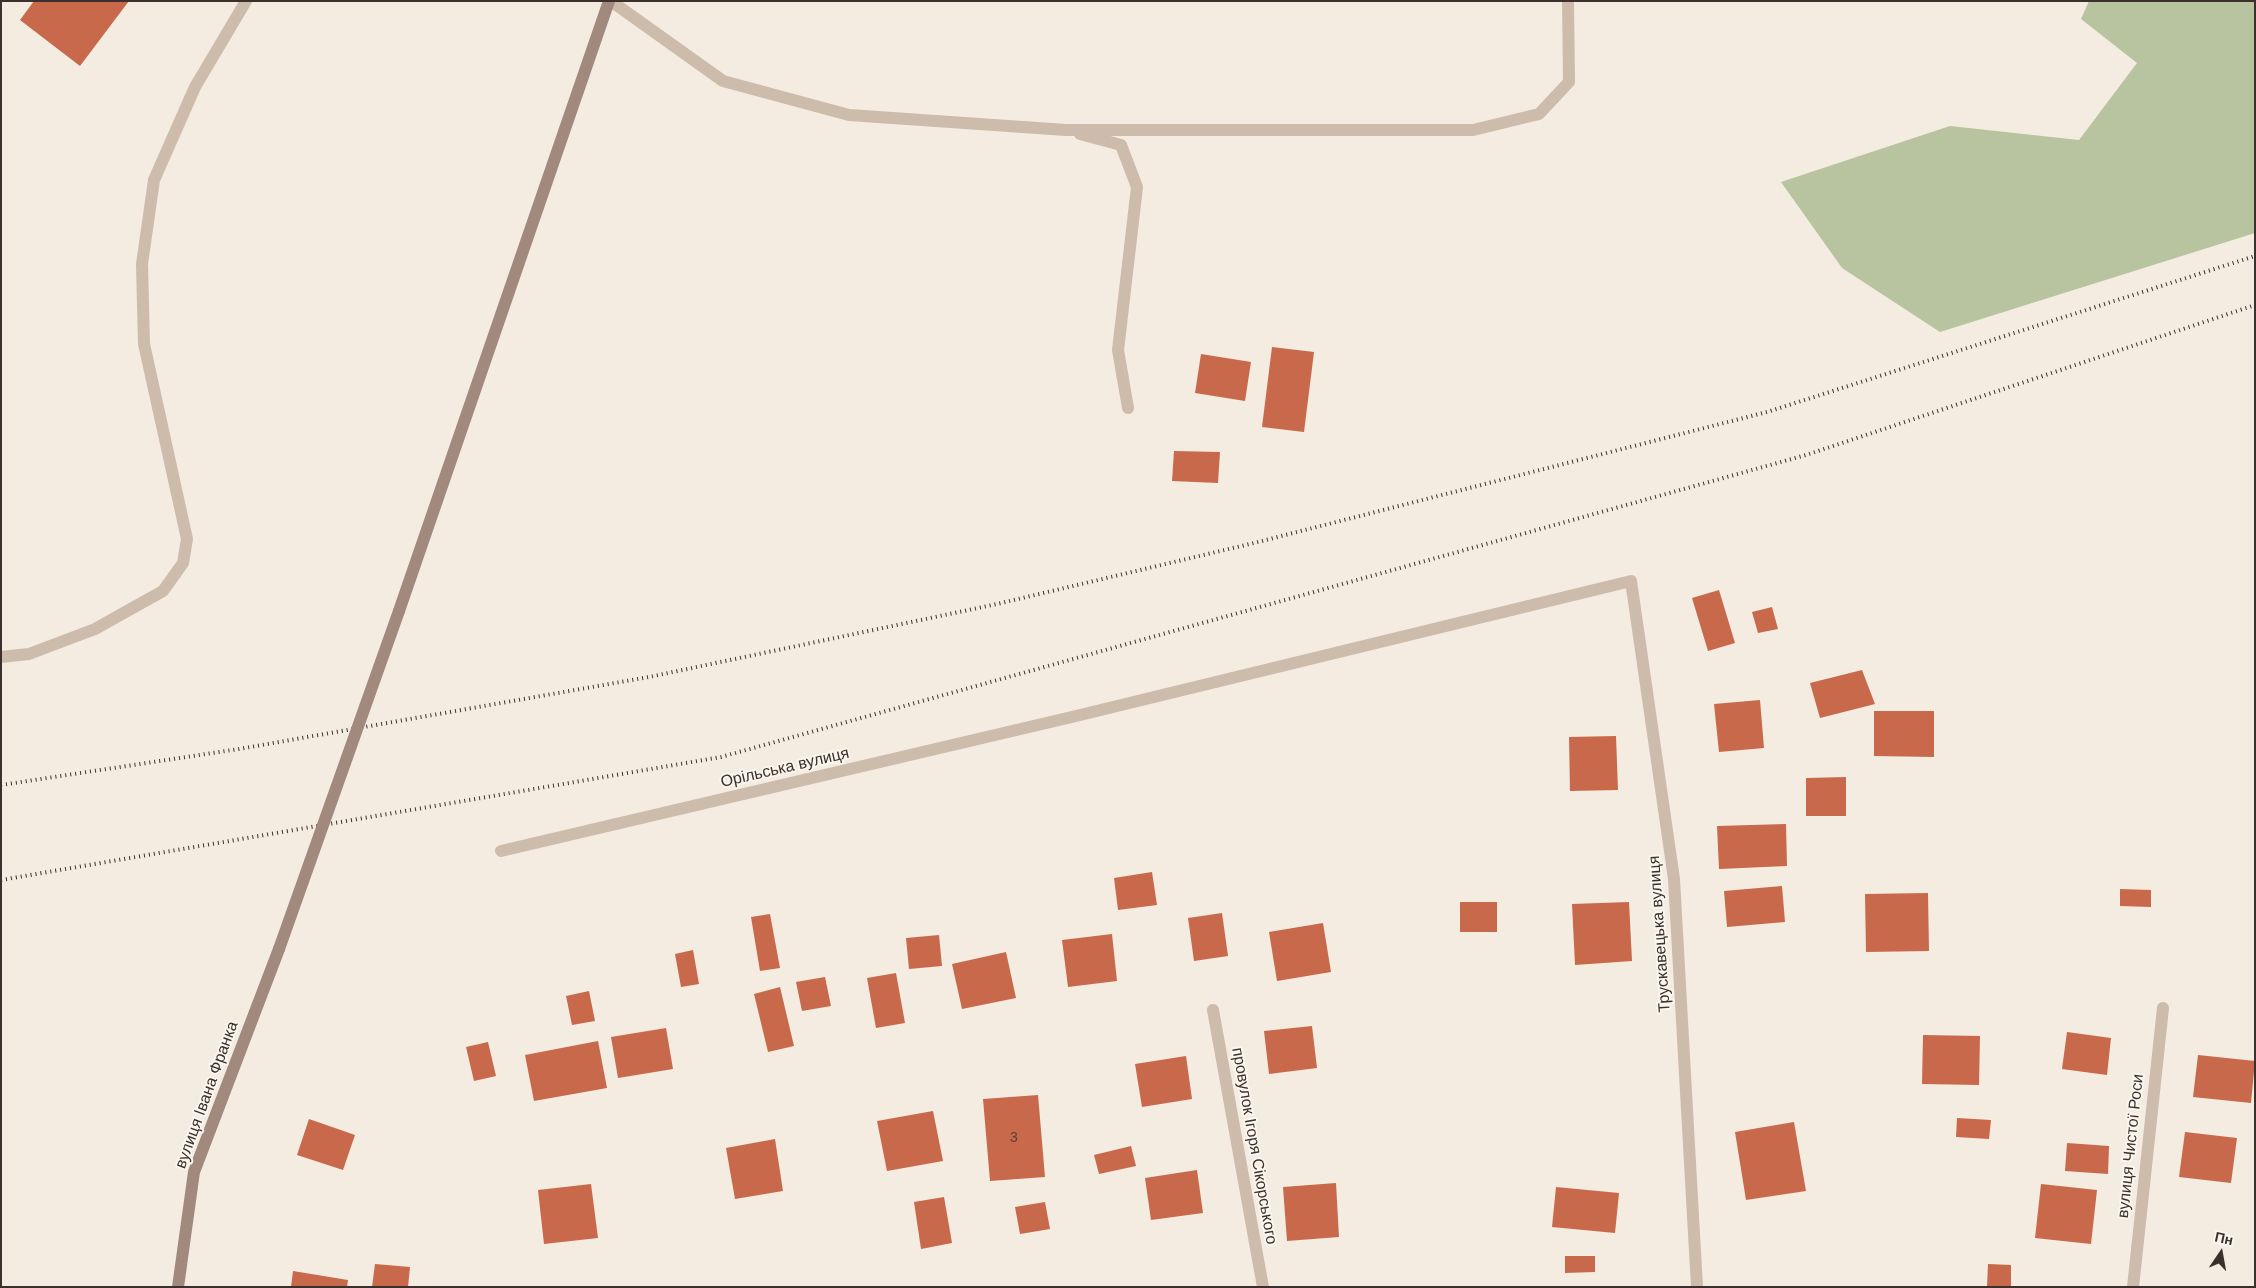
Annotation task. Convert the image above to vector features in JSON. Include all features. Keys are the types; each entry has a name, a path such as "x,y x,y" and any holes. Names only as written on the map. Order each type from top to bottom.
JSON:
{"main road":[{"name":"вулиця Івана Франка","path":"178,1287 194,1172 279,949 399,611 610,1"}],"street":[{"path":"1,657 28,654 95,629 163,591 183,563 187,540 144,344 142,264 154,180 195,87 246,1"},
{"path":"610,1 723,81 849,115 1066,130 1473,130 1539,114 1569,82 1568,1"},
{"path":"1066,130 1121,145 1137,187 1118,350 1128,408"},
{"name":"Орільська вулиця","path":"501,851 1076,716 1631,582"},
{"name":"Трускавецька вулиця","path":"1631,582 1674,879 1697,1287"},
{"name":"вулиця Чистої Роси","path":"2133,1287 2162,1008"},
{"name":"провулок Ігоря Сікорського","path":"1213,1010 1263,1287"}],"green space":[{"path":"2089,1 2255,1 2255,233 1940,332 1842,268 1781,182 1950,126 2079,140 2137,63 2081,19"}],"building":[{"path":"34,1 129,1 80,66 20,20"},
{"path":"1272,347 1314,352 1304,432 1262,427"},
{"path":"1201,354 1251,362 1245,401 1195,393"},
{"path":"1174,451 1220,452 1218,483 1172,481"},
{"path":"1719,590 1735,643 1708,651 1692,598"},
{"path":"1772,607 1778,629 1758,633 1752,612"},
{"path":"1862,670 1875,704 1820,718 1810,683"},
{"path":"1760,700 1764,748 1719,752 1714,704"},
{"path":"1874,711 1934,711 1934,757 1874,756"},
{"path":"1616,736 1618,790 1570,791 1569,737"},
{"path":"1846,777 1846,816 1806,816 1806,778"},
{"path":"1786,824 1787,866 1719,869 1717,826"},
{"path":"1152,872 1157,905 1118,910 1114,878"},
{"path":"1782,886 1785,922 1727,927 1724,891"},
{"path":"2120,889 2151,890 2151,907 2120,906"},
{"path":"1928,893 1929,951 1866,952 1865,894"},
{"path":"1460,902 1497,902 1497,932 1460,932"},
{"path":"1629,902 1632,961 1575,965 1572,904"},
{"path":"1222,913 1228,956 1194,961 1188,918"},
{"path":"770,914 780,968 760,971 751,917"},
{"path":"1323,923 1331,972 1277,981 1269,932"},
{"path":"1112,934 1117,981 1068,987 1062,940"},
{"path":"939,935 942,966 909,969 906,938"},
{"path":"693,950 699,984 681,987 675,954"},
{"path":"1006,952 1016,998 962,1009 952,964"},
{"path":"896,973 905,1023 876,1028 867,978"},
{"path":"825,977 831,1006 802,1011 796,982"},
{"path":"780,987 794,1046 768,1052 754,994"},
{"path":"589,991 595,1021 572,1025 566,996"},
{"path":"1312,1026 1317,1068 1269,1074 1264,1031"},
{"path":"666,1028 673,1069 618,1078 611,1037"},
{"path":"2067,1032 2111,1038 2107,1075 2062,1069"},
{"path":"1923,1035 1980,1036 1979,1085 1922,1084"},
{"path":"598,1041 607,1088 534,1101 525,1055"},
{"path":"488,1042 496,1076 474,1081 466,1047"},
{"path":"2198,1055 2255,1061 2251,1103 2193,1097"},
{"path":"1186,1056 1192,1099 1142,1107 1135,1064"},
{"path":"1038,1095 1045,1177 990,1181 983,1099"},
{"path":"933,1111 943,1161 887,1171 877,1121"},
{"path":"1957,1118 1991,1120 1989,1139 1956,1137"},
{"path":"309,1119 355,1135 343,1170 297,1155"},
{"path":"1794,1122 1806,1191 1746,1200 1735,1132"},
{"path":"2185,1132 2237,1138 2231,1183 2179,1177"},
{"path":"775,1139 783,1191 735,1199 726,1148"},
{"path":"2067,1143 2109,1146 2108,1174 2065,1171"},
{"path":"1131,1146 1136,1166 1099,1174 1094,1155"},
{"path":"1197,1170 1203,1213 1151,1220 1145,1178"},
{"path":"1336,1183 1339,1237 1287,1241 1283,1187"},
{"path":"591,1184 598,1238 544,1244 538,1190"},
{"path":"2041,1184 2097,1190 2091,1244 2035,1238"},
{"path":"1556,1187 1619,1193 1615,1233 1552,1227"},
{"path":"944,1197 952,1243 921,1249 914,1202"},
{"path":"1045,1202 1050,1229 1020,1234 1015,1207"},
{"path":"1565,1256 1595,1256 1595,1272 1565,1273"},
{"path":"375,1264 410,1267 408,1287 372,1287"},
{"path":"1988,1264 2011,1265 2011,1287 1987,1287"},
{"path":"293,1271 348,1280 347,1287 291,1287"}],"railway":[{"path":"1,785 239,749 649,677 997,604 1254,543 1767,412 2255,256"},
{"path":"1,880 721,757 1806,455 2255,305"}]}
